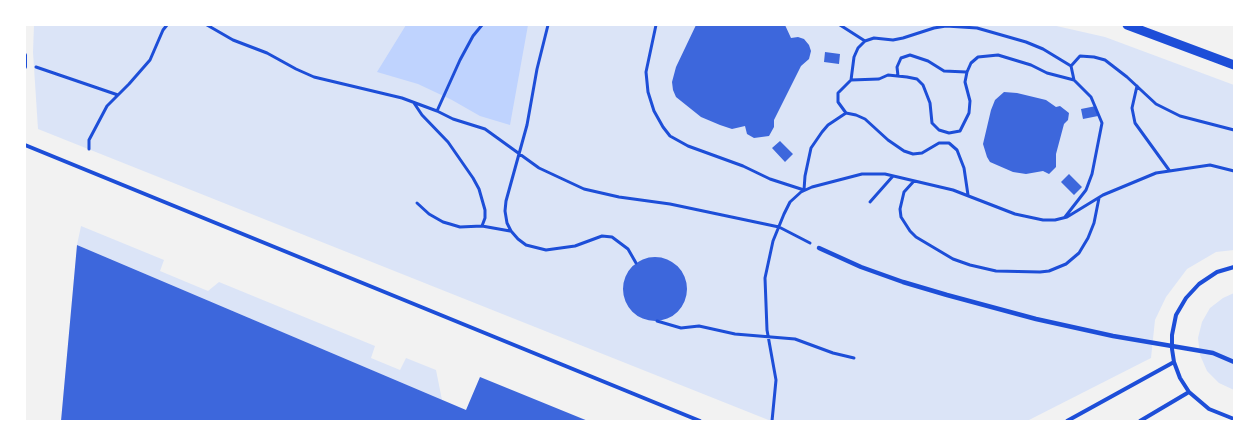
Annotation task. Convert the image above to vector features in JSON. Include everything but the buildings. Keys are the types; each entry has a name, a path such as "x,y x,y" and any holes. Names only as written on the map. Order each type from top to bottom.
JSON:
{"street":[{"path":"1128,25 1234,65"},
{"path":"819,248 861,267 904,282 1036,319 1113,336 1213,353 1234,362"}],"lane":[{"path":"25,56 25,67"},
{"path":"25,145 700,421"},
{"path":"1234,267 1217,272 1199,284 1186,298 1176,316 1172,335 1174,362 1180,378 1189,392 1209,409 1234,419"},
{"path":"1067,421 1174,362"},
{"path":"1140,421 1189,392"}],"path":[{"path":"89,149 89,140 107,106 150,60 167,25"},
{"path":"206,25 233,40 267,53 314,77 383,92 414,102 453,119 485,129 539,168 584,189 619,197 670,204 779,227 819,248"},
{"path":"436,111 460,60 473,36 482,25"},
{"path":"511,231 505,211 506,201 532,104 537,69 548,25"},
{"path":"656,25 648,57 646,81 654,110 670,136 706,154 804,190"},
{"path":"840,25 865,41"},
{"path":"968,195 964,168 957,150 949,143 939,143 922,153 913,154 896,146 864,119 846,113 838,102 838,93 851,80 854,57 858,48 865,41 874,38 893,40 934,28 967,26 986,30 1035,46 1071,66 1074,80"},
{"path":"898,76 897,67 901,58 910,55 928,61 944,71 967,72"},
{"path":"851,80 879,79 888,75 917,79 923,85 930,104 932,123 939,130 949,133 960,131 969,113 970,101 965,82 971,63 978,57 998,55 1030,65 1047,73 1074,80 1091,97 1102,123 1092,174 1086,190 1064,218"},
{"path":"1071,66 1080,56 1094,56 1105,60 1117,68 1156,104 1180,116 1234,130"},
{"path":"34,66 118,96"},
{"path":"1137,86 1132,108 1136,123 1170,170"},
{"path":"414,102 422,115 448,142 473,178 479,189 485,210 482,226"},
{"path":"804,190 811,148 828,125 846,113"},
{"path":"772,421 776,380 769,337 765,278 773,241 790,202 804,190 862,174 886,174 953,190 1021,216 1055,220 1064,218 1099,197 1156,173 1210,165 1234,171"},
{"path":"870,202 893,176"},
{"path":"914,181 904,192 900,209 901,217 910,231 916,237 953,259 996,271 1050,271 1066,264 1078,253 1088,238 1094,223 1099,197"},
{"path":"417,203 423,210 443,222 460,226 482,226 511,231 526,244 546,250 575,246 602,236 612,238 628,249 636,263"},
{"path":"657,321 681,328 698,326 735,334 803,341 833,353 854,358"}],"shaded area":[{"path":"34,25 1052,25 1105,37 1234,85 1234,250 1216,252 1187,269 1166,297 1155,320 1151,358 1027,421 771,421 38,129 33,52"},
{"path":"81,226 164,260 160,271 208,291 219,282 375,346 371,358 400,370 406,358 436,370 442,400 77,245"},
{"path":"1234,293 1234,390 1219,383 1207,371 1200,355 1198,338 1202,322 1210,308 1223,298"}],"water":[{"path":"406,25 528,25 510,125 480,116 418,84 377,72"}]}
